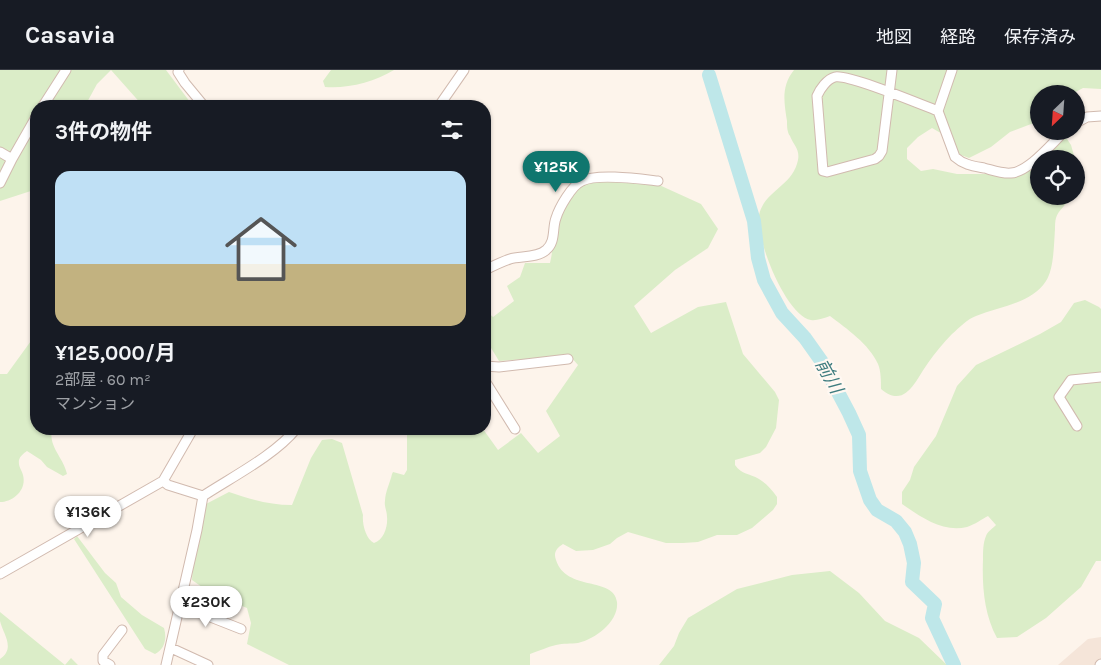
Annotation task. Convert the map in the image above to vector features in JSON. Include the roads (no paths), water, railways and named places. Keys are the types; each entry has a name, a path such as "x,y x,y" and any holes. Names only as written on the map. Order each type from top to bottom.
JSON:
{"street":[{"path":"47,100 66,70"},
{"path":"179,70 178,72 185,84 199,100"},
{"path":"443,100 464,70"},
{"path":"892,70 889,92 882,151 879,156 866,162 827,172 824,171 816,103 819,90 833,77 843,76 889,92 938,111"},
{"path":"952,70 938,111 955,157 960,161 968,165 1006,173 1016,172 1026,167 1056,140"},
{"path":"1085,118 1101,116"},
{"path":"0,183 30,128"},
{"path":"0,152 12,159"},
{"path":"491,267 510,259 537,255 546,250 553,239 554,223 557,215 568,195 580,181 598,176 658,181"},
{"path":"491,366 568,359"},
{"path":"1077,426 1059,397 1071,380 1096,378"},
{"path":"491,391 515,429"},
{"path":"0,574 163,481 190,435"},
{"path":"166,665 203,496 270,452 291,435"},
{"path":"163,481 168,485 203,496"},
{"path":"180,605 241,629"},
{"path":"103,664 103,655 122,630"},
{"path":"170,648 208,665"}],"waterway":[{"name":"前川","path":"709,75 754,221 758,258 764,280 782,313 805,338 822,362 849,413 859,435 860,471 870,500 877,510 896,521 905,532 914,563 912,582 935,604 932,618 954,665"}]}
